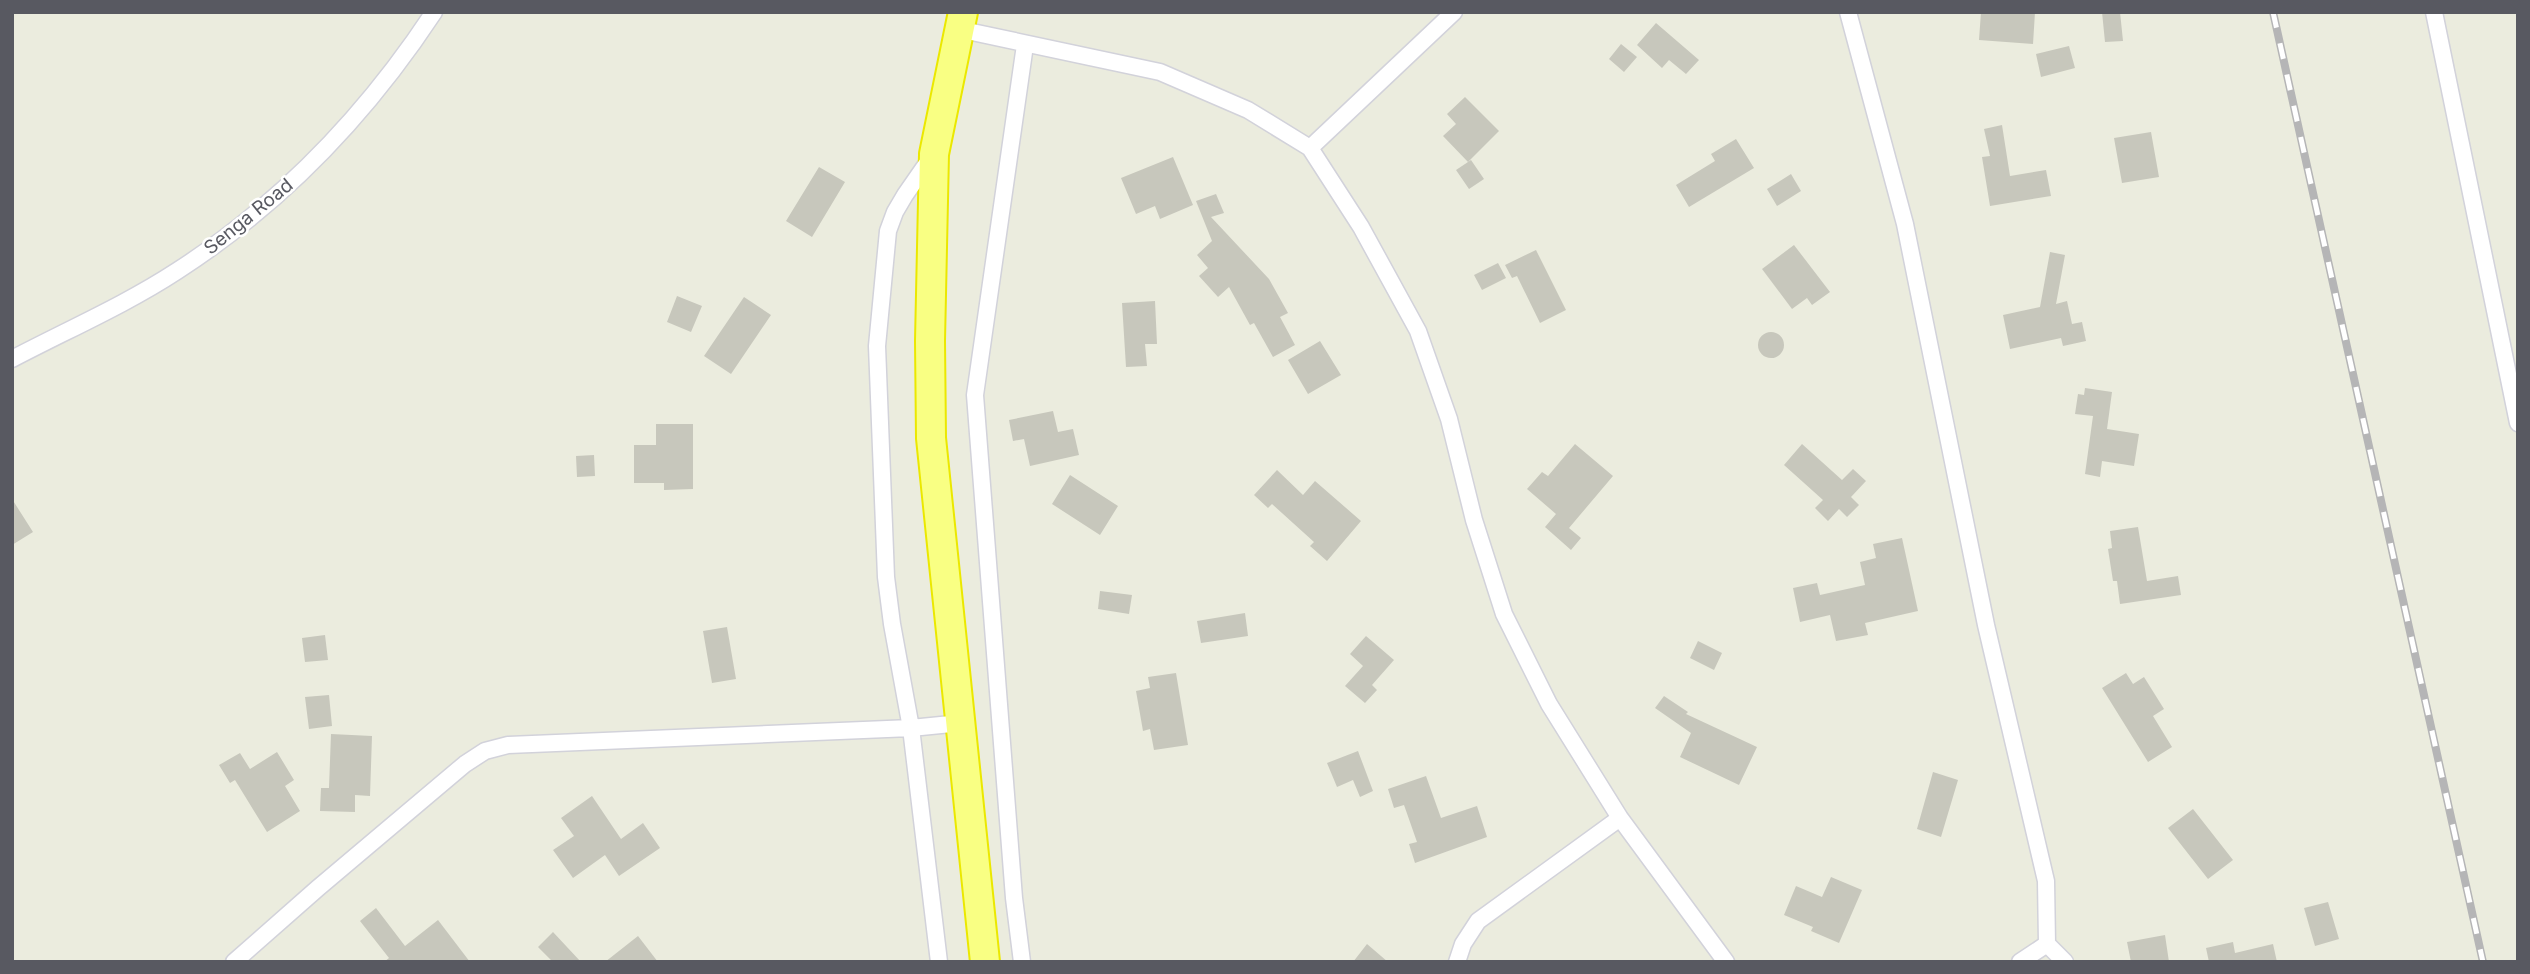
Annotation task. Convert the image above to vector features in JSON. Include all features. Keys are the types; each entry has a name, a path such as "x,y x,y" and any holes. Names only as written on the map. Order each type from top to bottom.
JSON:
{"highway":[{"path":"960,21 934,154 930,328 931,438 985,962"}],"street":[{"name":"Senga Road","path":"12,359 169,276 267,205 333,142 383,85 434,12"},
{"path":"1310,148 1454,12"},
{"path":"1848,12 1905,224 1986,625 2046,881 2047,944 2065,962"},
{"path":"2434,12 2518,423"},
{"path":"960,21 1024,45 1160,72 1248,110 1310,148 1361,227 1418,331 1449,419 1474,520 1504,614 1549,704 1620,818 1726,962"},
{"path":"1022,962 1014,898 975,395 1024,45"},
{"path":"934,154 905,195 888,231 877,346 886,577 911,728 939,962"},
{"path":"234,962 328,879 485,751 508,746 911,728 961,723"},
{"path":"1457,962 1463,944 1478,921 1620,818"},
{"path":"2020,962 2047,944"}],"building":[{"path":"1981,12 2035,12 2033,44 1979,40"},
{"path":"2102,12 2120,12 2123,41 2105,42"},
{"path":"1656,23 1699,60 1686,74 1669,60 1662,68 1637,45"},
{"path":"1621,44 1637,57 1624,72 1609,59"},
{"path":"2069,46 2075,68 2041,77 2036,54"},
{"path":"1465,97 1499,131 1468,162 1443,136 1456,124 1447,114"},
{"path":"2002,125 2010,176 2046,170 2051,196 1990,206 1982,157 1990,156 1984,129"},
{"path":"2151,132 2159,177 2122,183 2114,138"},
{"path":"1736,139 1754,168 1689,207 1676,185 1715,161 1711,154"},
{"path":"1173,157 1193,205 1160,219 1155,206 1136,214 1121,178"},
{"path":"1471,160 1484,179 1469,189 1456,170"},
{"path":"819,167 845,182 812,237 786,221"},
{"path":"1791,174 1801,191 1777,206 1767,189"},
{"path":"1216,194 1224,213 1211,217 1269,279 1288,313 1280,317 1295,345 1273,357 1254,323 1250,325 1229,287 1218,297 1199,276 1208,268 1197,255 1212,241 1196,201"},
{"path":"1794,245 1830,292 1812,305 1807,298 1792,309 1762,269"},
{"path":"1536,250 1566,310 1540,323 1517,276 1512,278 1505,265"},
{"path":"2050,252 2065,255 2056,304 2067,301 2072,324 2082,322 2086,341 2063,346 2061,338 2010,349 2003,315 2040,307"},
{"path":"1498,263 1506,278 1482,290 1474,275"},
{"path":"677,296 702,306 691,332 667,322"},
{"path":"744,297 771,315 731,374 704,356"},
{"path":"1155,301 1157,344 1145,344 1147,366 1126,367 1122,303"},
{"path":"1771,332 1780,336 1784,345 1780,354 1771,358 1762,354 1758,345 1762,336"},
{"path":"1320,341 1341,375 1308,394 1288,360"},
{"path":"2085,388 2112,392 2107,429 2139,434 2134,466 2102,461 2100,477 2085,474 2093,416 2075,414 2078,394 2084,395"},
{"path":"1053,411 1058,432 1073,429 1079,455 1030,466 1024,439 1013,441 1009,420"},
{"path":"656,424 693,424 693,489 664,490 664,483 634,483 634,445 656,445"},
{"path":"1575,444 1613,476 1569,528 1581,538 1571,550 1545,527 1556,514 1527,489 1542,472 1548,476"},
{"path":"1802,444 1842,480 1853,469 1866,481 1851,497 1859,505 1847,517 1839,509 1828,521 1815,508 1823,500 1784,465"},
{"path":"594,455 595,476 577,477 576,456"},
{"path":"1277,470 1303,495 1315,481 1361,521 1327,561 1310,546 1314,542 1272,504 1268,508 1254,495"},
{"path":"1070,475 1118,506 1100,535 1052,504"},
{"path":"12,499 33,532 12,545"},
{"path":"2138,527 2147,581 2178,576 2181,595 2120,604 2108,549 2112,548 2110,531"},
{"path":"1902,538 1918,611 1865,623 1868,635 1836,641 1830,615 1800,622 1793,588 1817,583 1820,595 1865,585 1860,562 1876,558 1873,544"},
{"path":"1100,591 1132,595 1129,614 1098,609"},
{"path":"1245,613 1248,636 1201,643 1197,621"},
{"path":"727,627 736,679 712,683 703,631"},
{"path":"325,635 328,660 305,662 302,638"},
{"path":"1366,636 1394,660 1372,685 1377,690 1365,703 1345,686 1363,666 1350,654"},
{"path":"1698,641 1722,653 1714,670 1690,658"},
{"path":"1176,673 1188,745 1154,750 1150,729 1143,731 1136,691 1150,688 1148,677"},
{"path":"2126,673 2133,684 2144,677 2164,709 2153,716 2172,747 2148,762 2102,688"},
{"path":"329,695 332,726 309,729 305,697"},
{"path":"1664,696 1688,712 1686,714 1757,747 1739,785 1680,757 1691,733 1655,708"},
{"path":"331,734 372,736 370,796 355,795 355,812 320,811 321,788 329,788"},
{"path":"1358,751 1373,791 1360,797 1353,780 1337,787 1327,763"},
{"path":"277,752 294,780 285,786 300,811 267,832 235,780 230,783 219,765 240,753 250,769"},
{"path":"1933,772 1958,780 1941,837 1917,829"},
{"path":"1426,776 1441,818 1477,806 1487,837 1415,863 1409,844 1417,842 1404,805 1394,808 1388,789"},
{"path":"592,796 621,839 643,823 660,848 619,876 605,855 573,878 553,850 574,836 561,818"},
{"path":"2193,809 2233,860 2208,879 2168,828"},
{"path":"1831,877 1862,890 1839,943 1811,931 1813,927 1784,915 1796,886 1822,897"},
{"path":"2328,902 2339,939 2315,946 2304,908"},
{"path":"376,908 405,946 438,920 470,962 384,962 389,958 360,921"},
{"path":"553,932 581,962 553,962 538,947"},
{"path":"2165,935 2169,962 2131,962 2127,942"},
{"path":"638,936 658,962 605,962"},
{"path":"2233,942 2235,953 2273,944 2277,962 2209,962 2206,948"},
{"path":"1367,944 1388,962 1353,962"}],"railway":[{"path":"2273,12 2483,962"}]}
